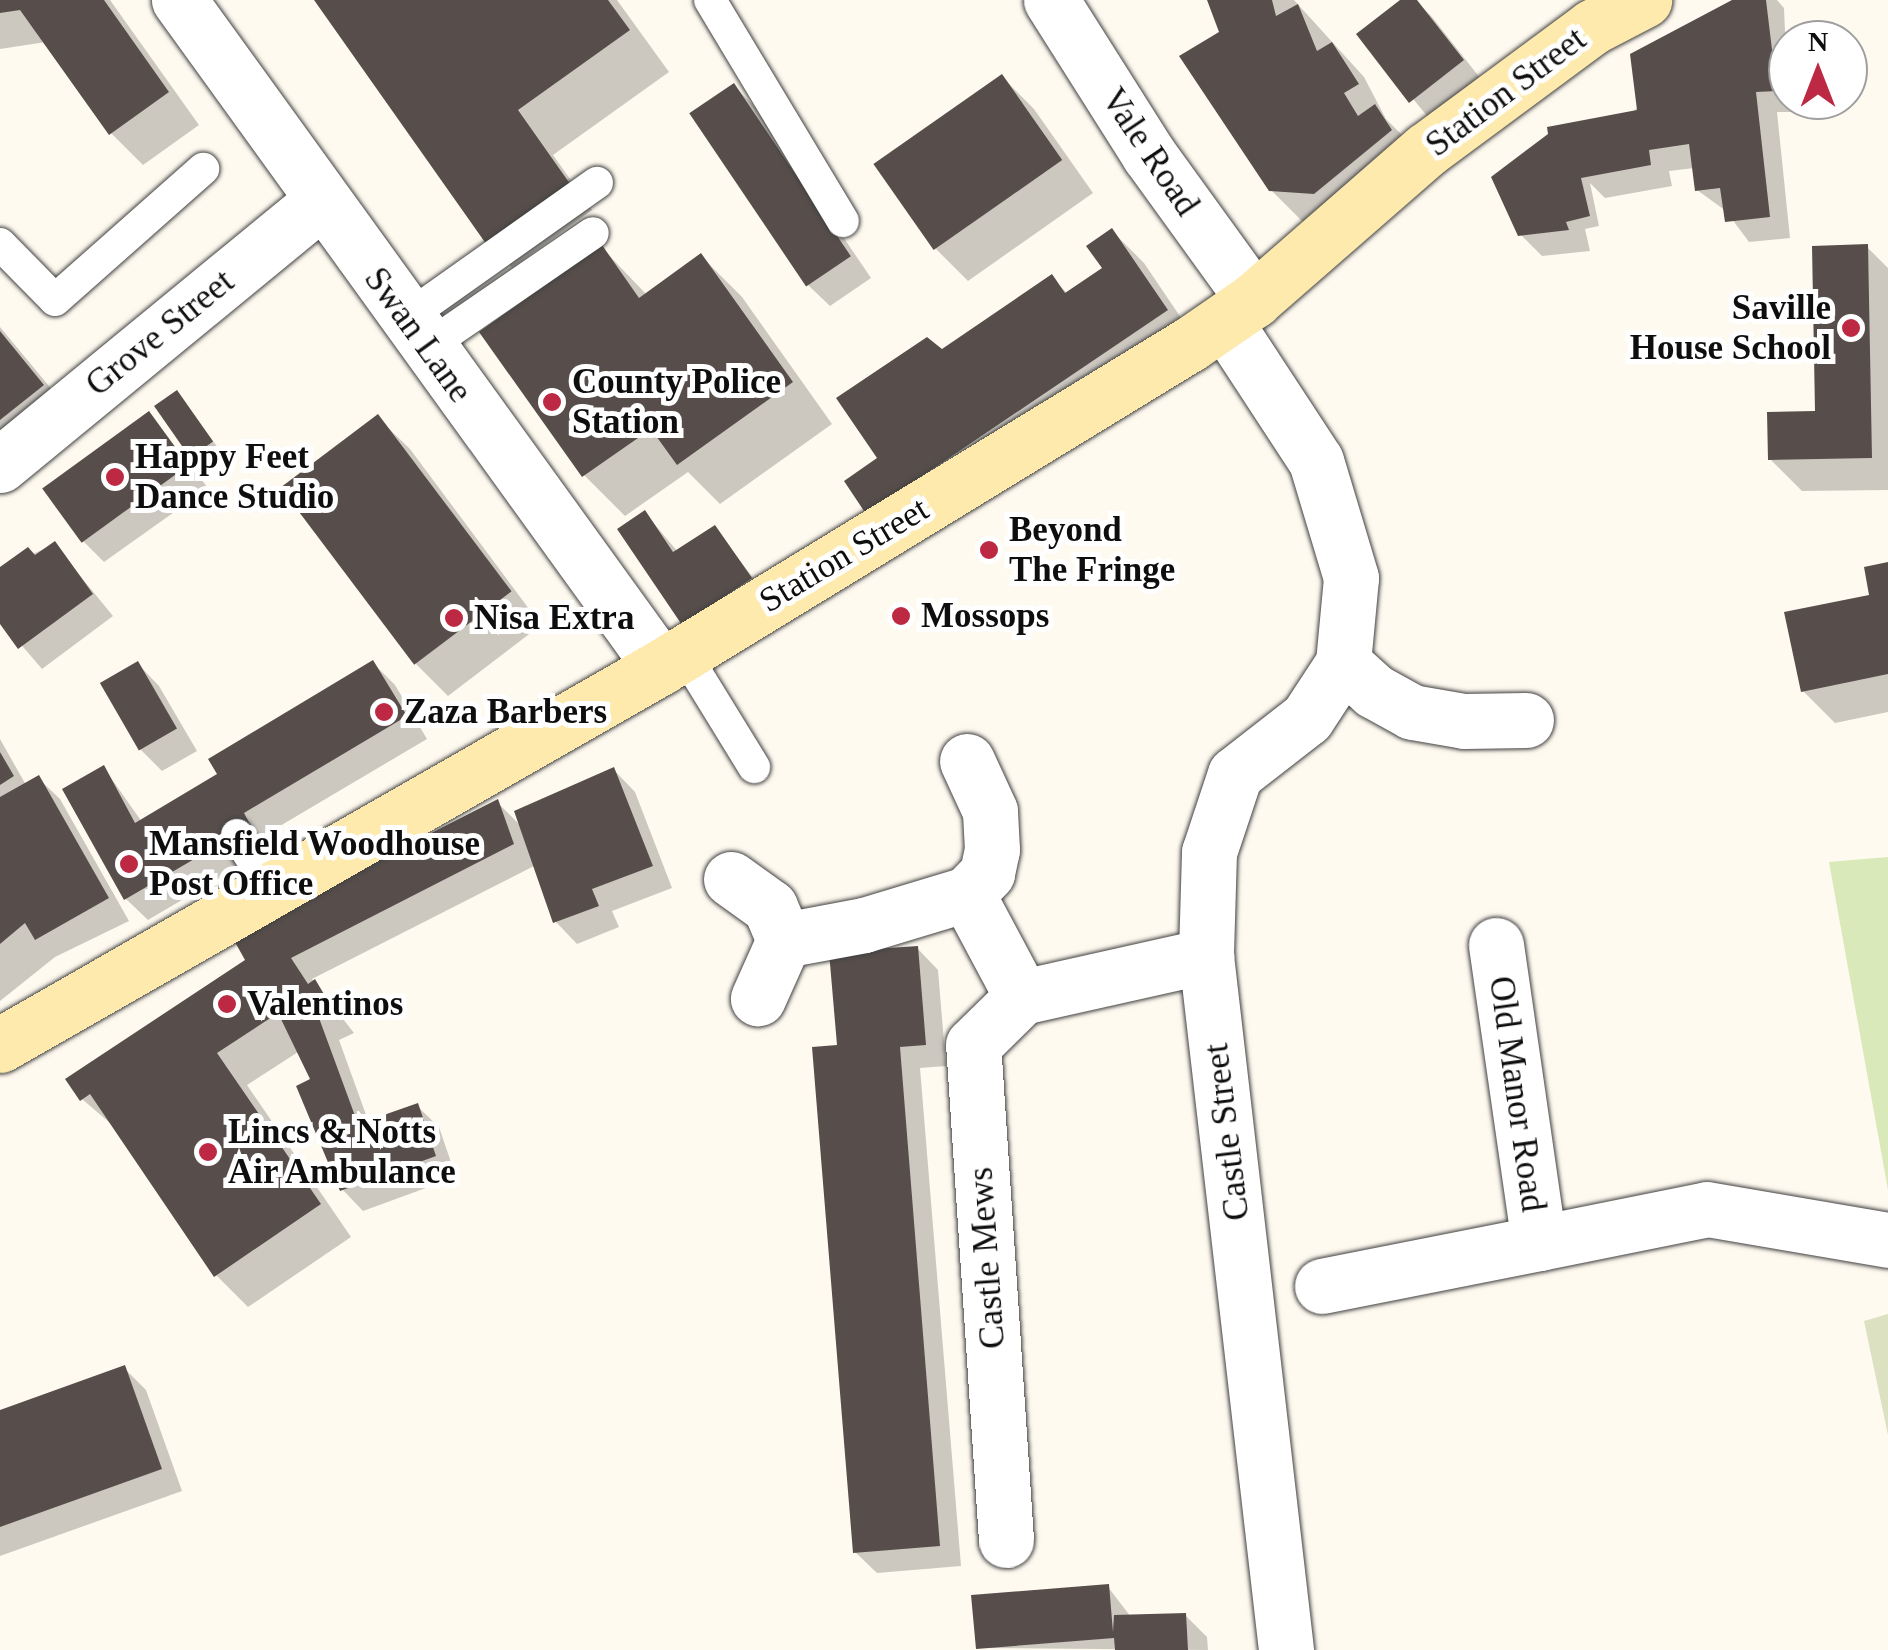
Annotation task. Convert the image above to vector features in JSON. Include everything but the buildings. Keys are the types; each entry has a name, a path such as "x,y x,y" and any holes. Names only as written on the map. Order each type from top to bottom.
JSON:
{"street":[{"name":"Swan Lane","path":"179,0 417,332 672,660"},
{"name":"Vale Road","path":"1051,0 1149,155 1240,311"},
{"name":"Station Street","path":"0,1044 672,660 1240,311 1426,150 1592,27 1644,0"},
{"name":"Grove Street","path":"0,465 321,201"},
{"name":"Castle Street","path":"1240,311 1316,461 1351,578 1342,662 1307,718 1236,774 1209,852 1206,956 1286,1650"},
{"path":"1342,662 1374,691 1412,712 1464,721 1526,720"},
{"path":"784,940 864,925 967,894 986,873 992,850 990,810 967,761"},
{"path":"731,879 770,907 784,940 758,998"},
{"path":"967,894 1022,997 1206,956"},
{"name":"Old Manor Road","path":"1496,945 1539,1242"},
{"name":"Castle Mews","path":"1006,1540 972,1046 1022,997"},
{"name":"Old Manor Road","path":"1322,1286 1707,1208 1888,1240"}],"lane":[{"path":"710,0 843,221"},
{"path":"0,244 55,300 203,169"},
{"path":"417,332 597,183"},
{"path":"417,332 593,233"},
{"path":"672,660 754,768"},
{"path":"236,835 270,890"}],"green space":[{"path":"1888,857 1888,1190 1829,862"},
{"path":"1888,1314 1888,1435 1864,1321"}],"place":[{"name":"Saville House School","path":"1851,328"},
{"name":"County Police Station","path":"552,402"},
{"name":"Happy Feet Dance Studio","path":"115,477"},
{"name":"Beyond The Fringe","path":"989,550"},
{"name":"Mossops","path":"901,616"},
{"name":"Nisa Extra","path":"454,618"},
{"name":"Zaza Barbers","path":"384,712"},
{"name":"Mansfield Woodhouse Post Office","path":"129,864"},
{"name":"Valentinos","path":"227,1004"},
{"name":"Lincs & Notts Air Ambulance","path":"208,1152"}]}
